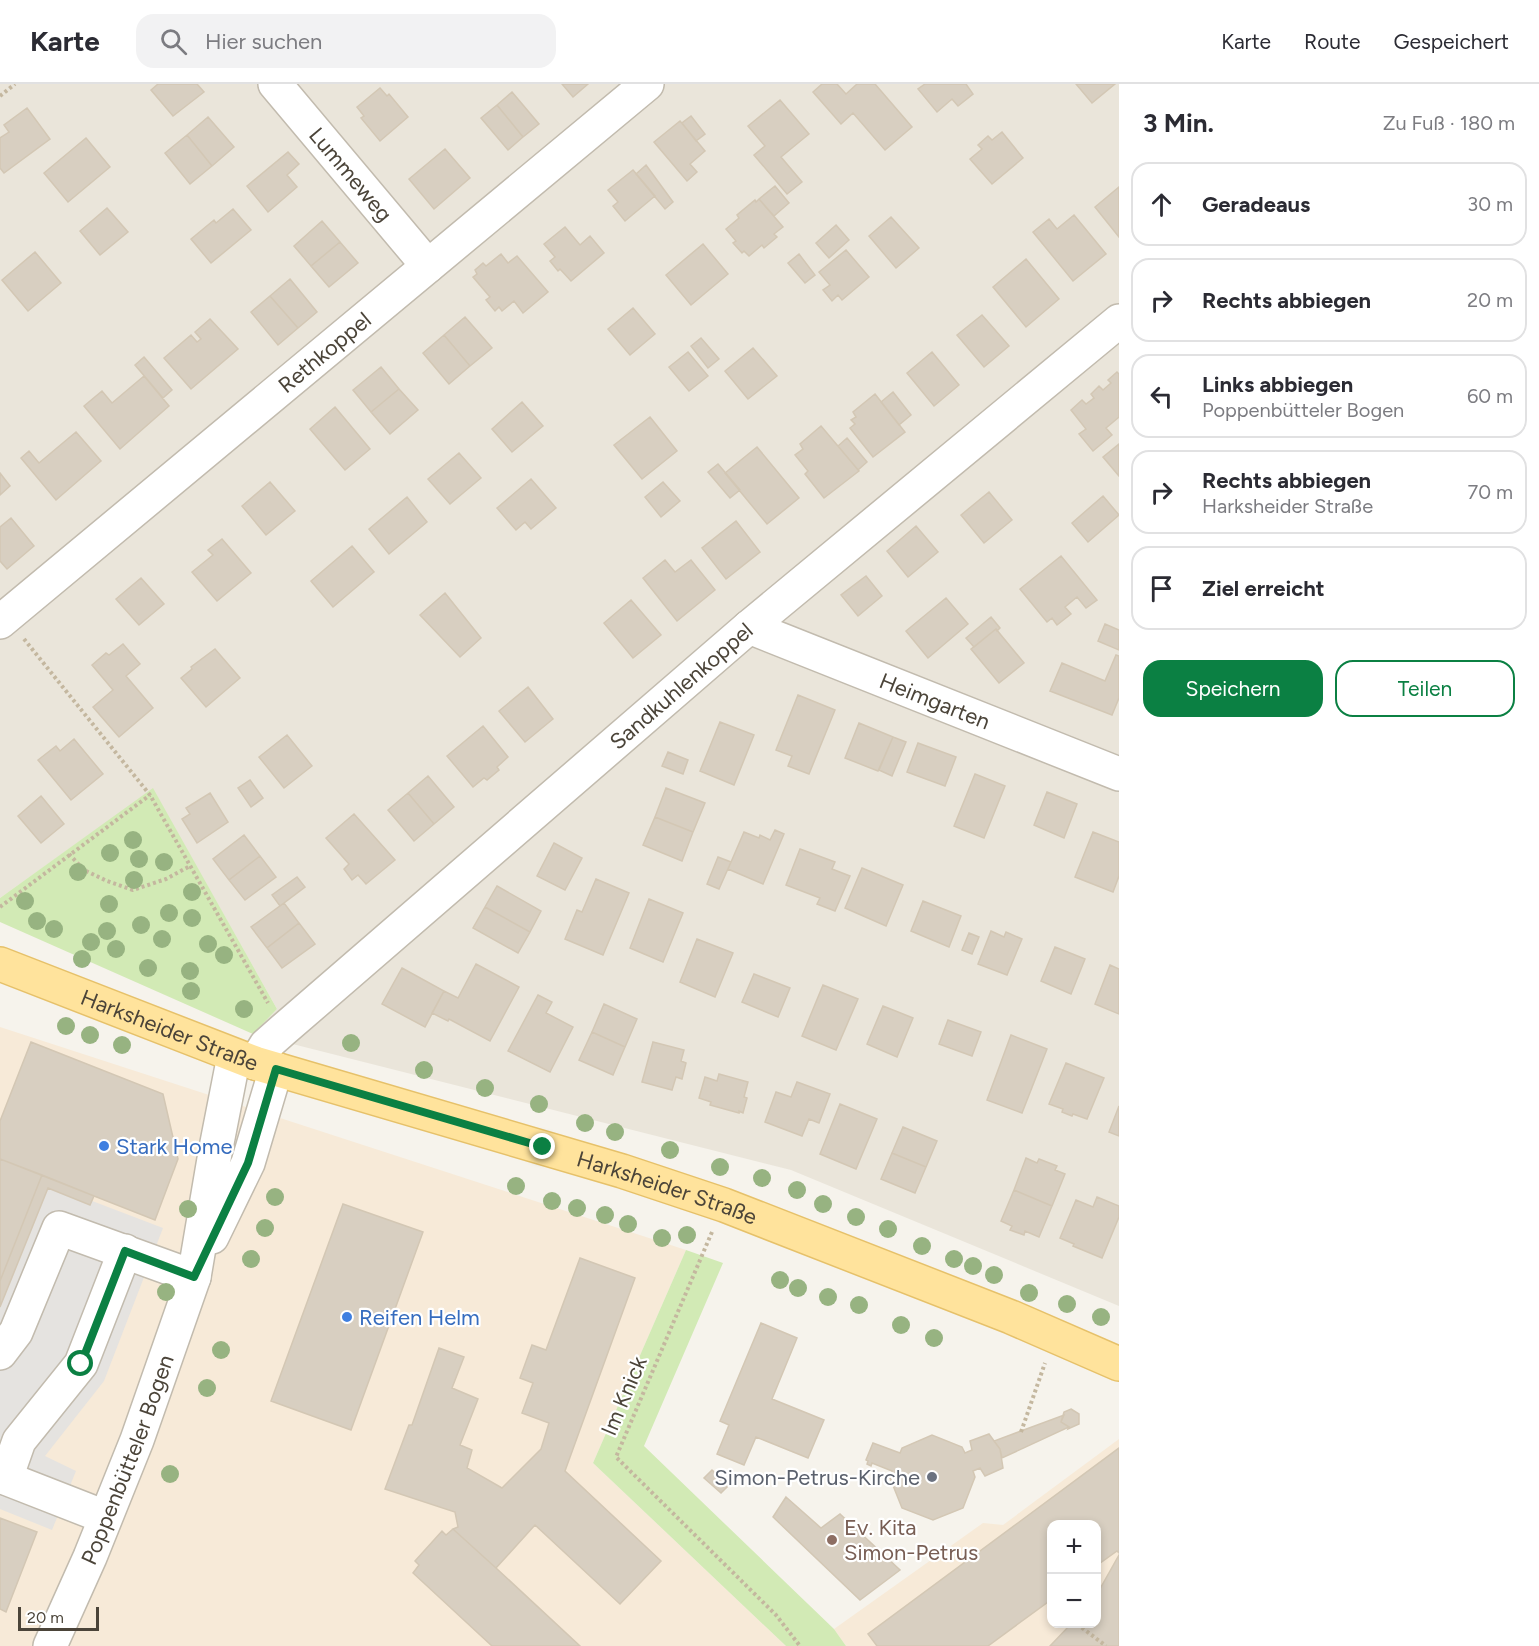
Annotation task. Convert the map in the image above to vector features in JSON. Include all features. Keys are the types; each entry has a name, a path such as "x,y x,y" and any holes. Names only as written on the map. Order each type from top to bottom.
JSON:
{"main road":[{"name":"Harksheider Straße","path":"0,964 255,1063 622,1171 724,1205 1011,1317 1119,1364"}],"street":[{"name":"Lummeweg","path":"275,84 428,266"},
{"name":"Rethkoppel","path":"0,621 647,84"},
{"name":"Sandkuhlenkoppel","path":"255,1063 266,1045 749,627 1119,321"},
{"name":"Heimgarten","path":"749,627 1119,774"},
{"name":"Poppenbütteler Bogen","path":"195,1273 215,1153 255,1063"},
{"name":"Poppenbütteler Bogen","path":"50,1646 137,1440 195,1273 248,1163 255,1063"},
{"path":"0,1353 16,1332 59,1227 195,1273"},
{"path":"105,1517 3,1477 19,1441 81,1364 125,1251"}],"path":[{"path":"0,96 15,84"},
{"path":"0,621 18,631 150,795 283,1030"},
{"path":"0,907 150,795"},
{"path":"69,854 84,870 133,890 166,879 190,866"},
{"name":"Im Knick","path":"724,1205 616,1457 776,1615 800,1646"},
{"path":"1021,1432 1037,1386"},
{"path":"1084,1628 1107,1646"}],"shaded area":[{"path":"0,84 1119,84 1119,1306 791,1170 253,1034 277,1009 153,789 0,898"},
{"path":"0,1027 686,1250 593,1463 786,1646 0,1646"},
{"path":"45,1183 163,1228 104,1381 45,1456 76,1471 52,1530 0,1509 0,1297"},
{"path":"1119,1439 1119,1646 846,1646 834,1629 983,1523 1003,1525"}],"green space":[{"path":"153,788 277,1009 253,1034 0,922 0,898"},
{"path":"686,1250 723,1263 644,1446 834,1629 846,1646 786,1646 593,1463"}],"building":[{"path":"158,84 197,84 204,92 173,116 151,90"},
{"path":"562,84 588,84 573,97"},
{"path":"822,84 837,84 846,94 857,84 875,84 912,127 885,150 853,113 841,124 813,92"},
{"path":"925,84 966,84 973,94 958,106 952,99 937,112 918,89"},
{"path":"1076,84 1115,84 1092,103"},
{"path":"380,88 387,96 389,94 408,117 380,141 361,118 364,116 357,107"},
{"path":"512,92 539,124 523,137 497,105"},
{"path":"780,100 809,134 781,157 802,182 787,194 754,155 765,146 748,126"},
{"path":"497,105 523,137 508,150 481,118"},
{"path":"27,108 50,139 4,173 0,168 0,138 9,132 4,125"},
{"path":"691,116 705,134 696,141 682,123"},
{"path":"208,117 234,147 212,166 187,135"},
{"path":"680,121 705,151 690,164 697,172 687,181 654,142"},
{"path":"1002,132 1023,158 992,184 970,159 982,149 978,145 988,136 992,140"},
{"path":"187,135 212,166 190,184 165,153"},
{"path":"86,138 110,167 68,202 44,173"},
{"path":"445,149 470,178 434,209 409,179"},
{"path":"288,152 299,164 287,175 297,187 268,212 247,186"},
{"path":"646,165 673,202 665,209 636,174"},
{"path":"633,170 655,196 625,221 613,206 618,202 608,190"},
{"path":"775,186 789,203 774,216 759,199"},
{"path":"1119,187 1119,237 1095,207"},
{"path":"759,199 783,227 774,234 777,237 764,248 762,245 749,256 744,251 742,253 733,243 736,241 726,229 739,218 737,215"},
{"path":"107,208 128,232 100,255 80,231"},
{"path":"233,209 251,230 211,263 191,239 214,220 216,223"},
{"path":"1074,215 1106,254 1073,281 1033,232 1049,219 1057,229"},
{"path":"891,217 919,248 896,268 869,236"},
{"path":"322,221 340,242 311,266 294,246"},
{"path":"836,225 849,240 829,258 816,243"},
{"path":"565,227 580,245 590,236 604,253 571,281 550,261 555,257 544,244"},
{"path":"340,242 358,263 329,287 311,266"},
{"path":"703,244 728,274 691,305 666,275"},
{"path":"846,250 869,277 842,300 838,295 832,301 823,290 830,285 819,272"},
{"path":"35,252 61,283 28,311 2,280"},
{"path":"501,254 508,263 517,256 548,292 523,313 514,301 502,311 499,307 495,311 486,300 490,297 473,277 477,274 475,270 483,263 486,266"},
{"path":"799,254 815,275 805,283 788,263"},
{"path":"1026,259 1059,299 1026,327 993,287"},
{"path":"290,279 317,312 298,328 270,296"},
{"path":"270,296 298,328 278,345 251,312"},
{"path":"633,308 655,334 630,355 608,329"},
{"path":"982,315 1009,346 984,367 957,335"},
{"path":"465,317 492,348 470,366 444,335"},
{"path":"210,319 238,349 191,389 164,358 191,335 197,342 201,339 195,332"},
{"path":"444,335 470,366 449,384 423,353"},
{"path":"701,338 719,359 708,368 691,346"},
{"path":"753,348 777,376 748,399 725,371"},
{"path":"688,352 708,376 689,391 669,367"},
{"path":"932,352 959,385 934,406 907,373"},
{"path":"144,357 172,390 163,398 135,365"},
{"path":"381,367 399,389 371,412 353,390"},
{"path":"1117,372 1119,374 1119,417 1106,428 1112,435 1093,451 1079,434 1086,429 1071,410 1082,400 1086,404 1094,398 1091,394 1099,386 1103,390 1111,383 1108,380"},
{"path":"144,376 169,406 120,449 84,406 102,391 112,403"},
{"path":"399,389 418,410 390,434 371,412"},
{"path":"893,392 911,415 899,425 881,402"},
{"path":"875,394 905,432 873,457 850,428 855,424 851,420 856,417 853,412"},
{"path":"522,402 543,426 512,452 492,429"},
{"path":"335,407 370,449 345,470 310,429"},
{"path":"650,417 677,451 642,479 614,445"},
{"path":"821,426 859,471 824,498 805,474 808,471 795,455 803,449 800,444"},
{"path":"76,432 101,461 56,500 21,458 29,451 39,463"},
{"path":"847,438 867,462 858,470 838,446"},
{"path":"1119,444 1119,476 1103,457"},
{"path":"757,447 799,498 767,524 725,473"},
{"path":"459,453 481,478 450,504 428,479"},
{"path":"718,464 740,490 730,498 708,472"},
{"path":"0,473 10,486 0,495"},
{"path":"531,479 556,508 531,529 525,522 516,530 497,508"},
{"path":"270,482 295,511 266,535 242,506"},
{"path":"663,482 680,501 661,517 645,497"},
{"path":"989,492 1012,520 984,543 961,515"},
{"path":"1103,496 1119,515 1088,542 1072,523"},
{"path":"407,497 427,522 389,554 369,529"},
{"path":"11,518 34,546 7,569 0,561 0,527"},
{"path":"736,521 760,552 726,579 702,548"},
{"path":"916,526 938,552 908,577 887,551"},
{"path":"222,539 251,573 217,601 192,572 213,555 208,550"},
{"path":"352,546 374,572 333,607 311,581"},
{"path":"1061,556 1097,600 1086,608 1077,597 1065,607 1071,614 1057,625 1052,618 1047,622 1020,589"},
{"path":"665,560 675,572 691,560 715,590 677,621 643,578"},
{"path":"866,576 882,596 858,616 841,595"},
{"path":"141,578 164,604 139,625 116,599"},
{"path":"445,593 481,638 460,657 420,615"},
{"path":"946,598 968,624 928,658 906,631"},
{"path":"631,600 661,635 633,658 604,623"},
{"path":"991,617 1000,628 974,647 966,638"},
{"path":"1105,624 1119,630 1119,650 1098,641"},
{"path":"996,629 1024,663 999,683 971,649"},
{"path":"123,644 140,664 126,676 153,708 119,737 93,707 113,690 92,665 106,653 109,655"},
{"path":"215,649 240,678 206,707 181,678 192,669 191,667"},
{"path":"1116,655 1119,656 1119,698 1112,715 1050,691 1062,663 1105,681"},
{"path":"528,687 553,719 525,742 499,711"},
{"path":"798,695 835,710 809,774 788,766 792,756 776,750"},
{"path":"720,722 754,735 734,785 700,771"},
{"path":"859,723 893,737 878,771 845,758"},
{"path":"483,726 508,757 497,767 499,770 487,780 484,778 473,787 447,756"},
{"path":"287,735 312,766 284,788 259,757"},
{"path":"893,737 906,742 892,776 879,770"},
{"path":"74,739 103,774 71,800 38,760 56,746 60,751"},
{"path":"918,743 956,757 945,786 907,772"},
{"path":"668,752 688,760 683,774 662,766"},
{"path":"975,774 1005,786 984,838 954,826"},
{"path":"428,776 454,807 434,824 408,793"},
{"path":"250,780 263,798 251,807 238,788"},
{"path":"666,788 705,803 693,832 655,817"},
{"path":"1047,792 1077,804 1064,838 1034,825"},
{"path":"210,793 228,822 197,843 182,819 190,814 186,808"},
{"path":"408,793 434,824 414,841 388,810"},
{"path":"41,796 64,824 41,843 18,816"},
{"path":"354,814 395,860 366,884 358,875 352,880 344,869 349,864 326,838"},
{"path":"655,817 693,832 682,861 643,845"},
{"path":"775,830 784,834 763,884 728,869 744,832 759,838 760,835 770,840"},
{"path":"1093,832 1119,842 1119,876 1113,892 1075,877"},
{"path":"244,835 260,856 229,880 213,859"},
{"path":"554,843 582,858 565,890 537,876"},
{"path":"800,849 835,862 832,869 850,876 835,911 817,904 820,898 786,885"},
{"path":"260,856 276,877 245,900 229,880"},
{"path":"718,857 731,862 719,889 707,884"},
{"path":"862,868 903,885 886,926 845,908"},
{"path":"297,877 305,887 280,906 272,895"},
{"path":"596,879 629,893 603,955 565,939 577,910 582,912"},
{"path":"497,886 541,911 530,932 485,907"},
{"path":"649,899 683,913 663,962 630,948"},
{"path":"923,901 961,916 949,947 911,931"},
{"path":"284,903 299,923 267,948 251,927"},
{"path":"485,907 530,932 518,953 473,928"},
{"path":"299,923 315,944 282,968 267,948"},
{"path":"991,931 1004,937 1006,932 1022,939 1007,975 978,964"},
{"path":"969,933 979,937 972,954 962,950"},
{"path":"697,939 733,953 715,997 680,982"},
{"path":"1055,947 1085,959 1071,994 1041,981"},
{"path":"476,964 519,987 490,1041 449,1019 448,1021 432,1013 444,991 458,998"},
{"path":"1110,965 1119,969 1119,1014 1095,1004"},
{"path":"402,968 444,991 425,1027 382,1004"},
{"path":"754,974 790,988 778,1017 742,1002"},
{"path":"823,985 858,999 836,1050 802,1036"},
{"path":"538,995 552,1002 546,1013 573,1027 550,1072 508,1051"},
{"path":"604,1004 637,1019 625,1047 592,1032"},
{"path":"883,1006 913,1018 897,1057 867,1044"},
{"path":"948,1020 981,1032 972,1056 939,1044"},
{"path":"592,1032 625,1047 613,1075 579,1060"},
{"path":"1011,1035 1047,1049 1022,1113 987,1100"},
{"path":"31,1042 163,1094 178,1159 155,1220 0,1159 0,1121"},
{"path":"653,1042 684,1050 681,1061 686,1063 682,1079 676,1077 672,1090 642,1082"},
{"path":"1066,1063 1104,1078 1087,1119 1073,1114 1072,1116 1062,1112 1063,1109 1049,1104"},
{"path":"719,1074 748,1082 743,1113 710,1105 711,1102 699,1098 705,1077 717,1081"},
{"path":"797,1082 830,1094 819,1123 809,1119 802,1136 765,1122 776,1092 791,1097"},
{"path":"840,1104 877,1119 856,1169 820,1154"},
{"path":"1119,1106 1119,1136 1109,1132"},
{"path":"903,1127 937,1141 926,1167 892,1153"},
{"path":"892,1153 926,1167 915,1193 881,1179"},
{"path":"1026,1158 1037,1163 1039,1159 1057,1166 1055,1170 1065,1174 1052,1206 1014,1190"},
{"path":"0,1159 42,1175 0,1281"},
{"path":"42,1175 94,1196 90,1205 48,1188 0,1307 0,1281"},
{"path":"1014,1190 1052,1206 1039,1237 1025,1231 1024,1235 1010,1230 1012,1226 1001,1221"},
{"path":"1097,1197 1119,1206 1119,1217 1102,1258 1060,1238 1076,1200 1093,1207"},
{"name":"Reifen Helm","path":"343,1204 423,1232 351,1430 271,1401"},
{"path":"580,1258 635,1278 565,1471 661,1561 620,1604 535,1525 496,1568 453,1529 458,1527 455,1512 385,1489 409,1425 412,1425 439,1348 464,1357 452,1388 478,1399 460,1445 472,1450 467,1468 502,1488 541,1449 549,1423 522,1413 533,1383 520,1378 532,1345 546,1350"},
{"path":"761,1323 797,1338 772,1399 824,1420 808,1458 756,1437 744,1465 717,1454 729,1425 720,1421"},
{"path":"1071,1409 1079,1414 1079,1424 1068,1429 1069,1427 1061,1422 1064,1412"},
{"path":"1064,1415 1061,1422 1069,1427 1002,1458 1000,1449 994,1441"},
{"name":"Simon-Petrus-Kirche","path":"989,1434 1000,1449 1003,1468 985,1476 980,1468 973,1471 975,1477 963,1508 933,1520 902,1508 890,1478 892,1471 872,1463 871,1466 866,1460 873,1443 900,1453 902,1448 932,1435 962,1447 965,1453 972,1450 970,1441"},
{"path":"1119,1448 1119,1553 1117,1551 1101,1562 1101,1520 1047,1520 1047,1603 988,1646 877,1646 868,1634"},
{"path":"712,1470 729,1485 721,1493 704,1478"},
{"name":"Ev. Kita Simon-Petrus","path":"786,1497 821,1528 840,1514 900,1570 860,1600 773,1517"},
{"path":"0,1518 37,1532 6,1612 0,1609"},
{"path":"453,1529 580,1646 492,1646 413,1573 419,1565 415,1561 442,1531 446,1535"},
{"path":"1119,1555 1119,1646 1050,1646 1067,1628 1101,1628 1101,1587"}],"place":[{"name":"Stark Home","path":"104,1146"},
{"name":"Reifen Helm","path":"347,1317"},
{"name":"Simon-Petrus-Kirche","path":"932,1477"},
{"name":"Ev. Kita Simon-Petrus","path":"832,1540"}],"route":[{"path":"81,1364 125,1251 194,1277 248,1163 276,1069 543,1147"}]}
